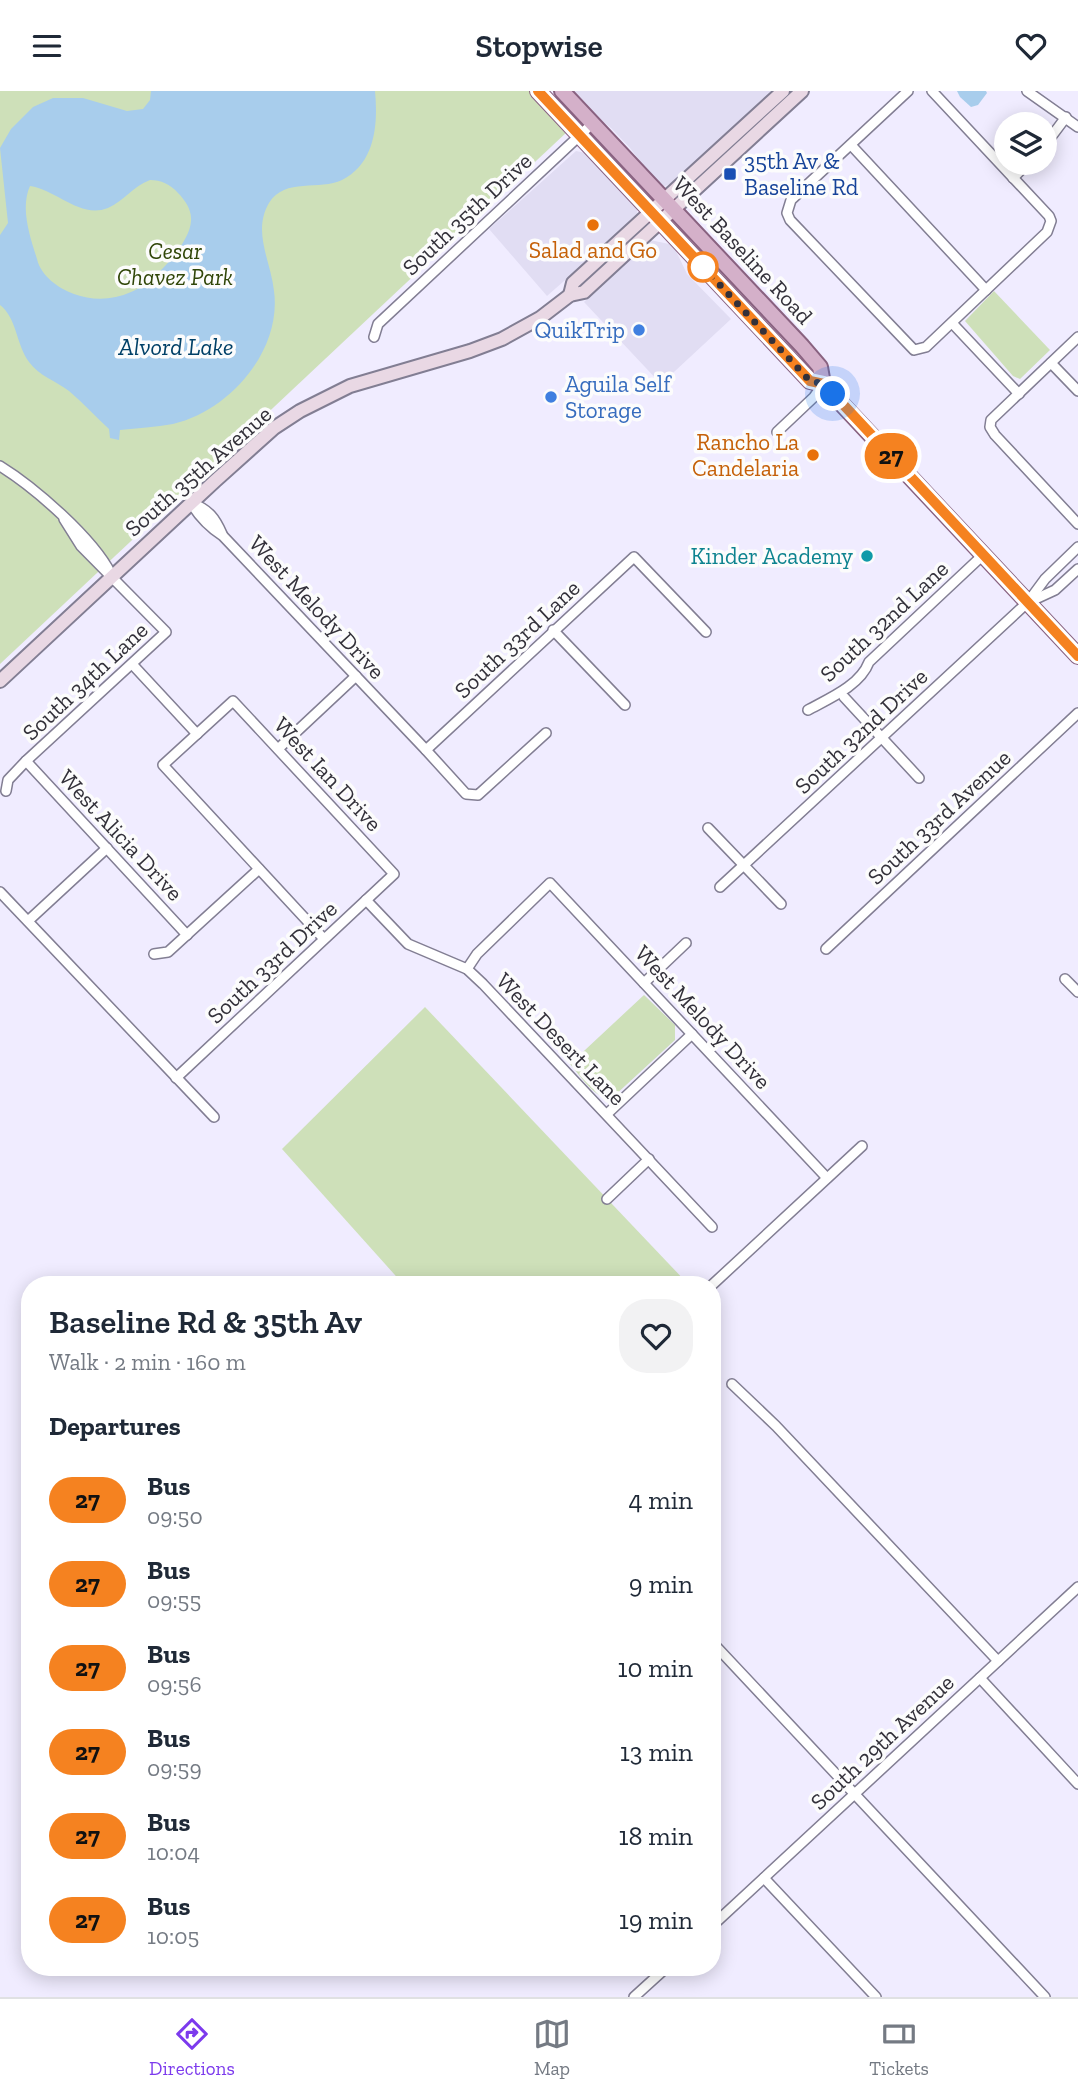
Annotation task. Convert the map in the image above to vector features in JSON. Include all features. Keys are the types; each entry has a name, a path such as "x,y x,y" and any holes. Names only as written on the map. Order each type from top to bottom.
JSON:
{"main road":[{"name":"West Baseline Road","path":"538,91 810,381 824,384"},
{"path":"562,91 593,123"},
{"name":"South 35th Avenue","path":"0,681 274,428 300,411 350,386 467,352 502,339 540,318 570,295 573,283 670,204 783,91"},
{"name":"South 35th Avenue","path":"670,204 802,91"},
{"name":"West Baseline Road","path":"593,123 802,346 820,367 824,384 1078,656"},
{"path":"734,300 744,300 782,336 802,346"}],"street":[{"path":"908,91 791,200 787,213 790,220 908,347 914,350 926,347 1050,227 1049,216 932,91"},
{"path":"1027,91 1078,127"},
{"path":"1057,129 1066,117"},
{"name":"South 35th Drive","path":"374,337 378,324 593,123"},
{"path":"850,145 986,290"},
{"path":"1013,178 1016,175"},
{"path":"952,323 1019,394"},
{"path":"1078,337 991,420 990,427 1078,524"},
{"path":"1051,363 1078,391"},
{"path":"777,432 824,384"},
{"path":"0,465 26,482 64,519 81,546 112,576"},
{"name":"West Melody Drive","path":"191,503 208,511 216,520 223,536 466,794 478,795 546,733"},
{"path":"1028,602 1045,579 1078,547"},
{"name":"South 32nd Lane","path":"808,710 841,691 863,672 869,662 984,555"},
{"name":"South 33rd Lane","path":"426,750 634,557 706,632"},
{"path":"1028,602 1055,590 1077,570 1066,559"},
{"name":"South 34th Lane","path":"6,791 8,780 26,761 166,632 112,576"},
{"name":"South 32nd Drive","path":"720,887 1028,602"},
{"path":"553,630 625,705"},
{"path":"132,664 197,734 163,765 324,939"},
{"path":"278,749 356,676"},
{"path":"844,697 919,778"},
{"name":"West Ian Drive","path":"197,734 233,701 394,874"},
{"name":"South 33rd Avenue","path":"826,949 1078,713"},
{"name":"West Alicia Drive","path":"26,761 187,935"},
{"path":"708,828 781,904"},
{"path":"28,921 107,848"},
{"path":"154,954 169,952 259,869"},
{"name":"South 33rd Drive","path":"176,1077 394,874"},
{"name":"West Melody Drive","path":"467,969 477,954 550,883 827,1178"},
{"path":"0,892 214,1117"},
{"name":"West Desert Lane","path":"366,900 408,944 467,969 712,1227"},
{"path":"644,983 686,943"},
{"path":"1065,979 1078,992"},
{"path":"607,1114 692,1034"},
{"path":"721,1277 862,1146"},
{"path":"607,1199 649,1159"},
{"path":"732,1384 776,1426 998,1661"},
{"name":"South 29th Avenue","path":"721,1918 1078,1587"},
{"path":"721,1651 1045,1997"},
{"path":"980,1678 1078,1784"},
{"path":"764,1878 876,1997"},
{"path":"634,1997 657,1976"}],"shaded area":[{"path":"573,91 774,91 674,182 665,186 660,185 611,128 584,107"},
{"path":"576,151 586,153 636,205 638,216 547,296 489,229"},
{"path":"650,240 669,244 676,251 687,274 731,319 661,384 584,302"}],"green space":[{"name":"Cesar Chavez Park","path":"0,91 530,91 568,131 0,664"},
{"path":"994,291 1050,350 1020,379 1013,376 965,321"},
{"path":"644,995 675,1025 675,1040 613,1097 601,1096 589,1087 570,1064"},
{"path":"425,1007 680,1276 396,1276 282,1149"}],"water":[{"name":"Alvord Lake","path":"151,91 375,91 375,129 368,153 353,173 333,183 284,190 269,203 264,214 262,236 274,291 274,313 270,335 261,356 248,375 214,406 194,417 173,424 120,430 119,440 110,438 109,429 69,391 33,367 25,355 10,317 0,305 0,235 8,223 0,148 11,129 33,107 53,98 83,98 127,111 143,109 150,100","holes":["154,180 175,190 189,209 191,221 184,241 149,281 131,292 103,299 74,294 56,285 46,276 39,265 27,223 26,204 30,186 78,207 98,210 114,205 139,186"]},
{"path":"957,91 987,93 978,105 971,107"}],"bus line":[{"name":"27","path":"538,91 810,381 824,384 1078,656"}],"place":[{"name":"35th Av & Baseline Rd","path":"730,174"},
{"name":"Salad and Go","path":"593,225"},
{"name":"QuikTrip","path":"639,330"},
{"name":"Aguila Self Storage","path":"551,397"},
{"name":"Rancho La Candelaria","path":"813,455"},
{"name":"Kinder Academy","path":"867,556"}],"route":[{"path":"703,267 810,381 824,384 833,394"}]}
